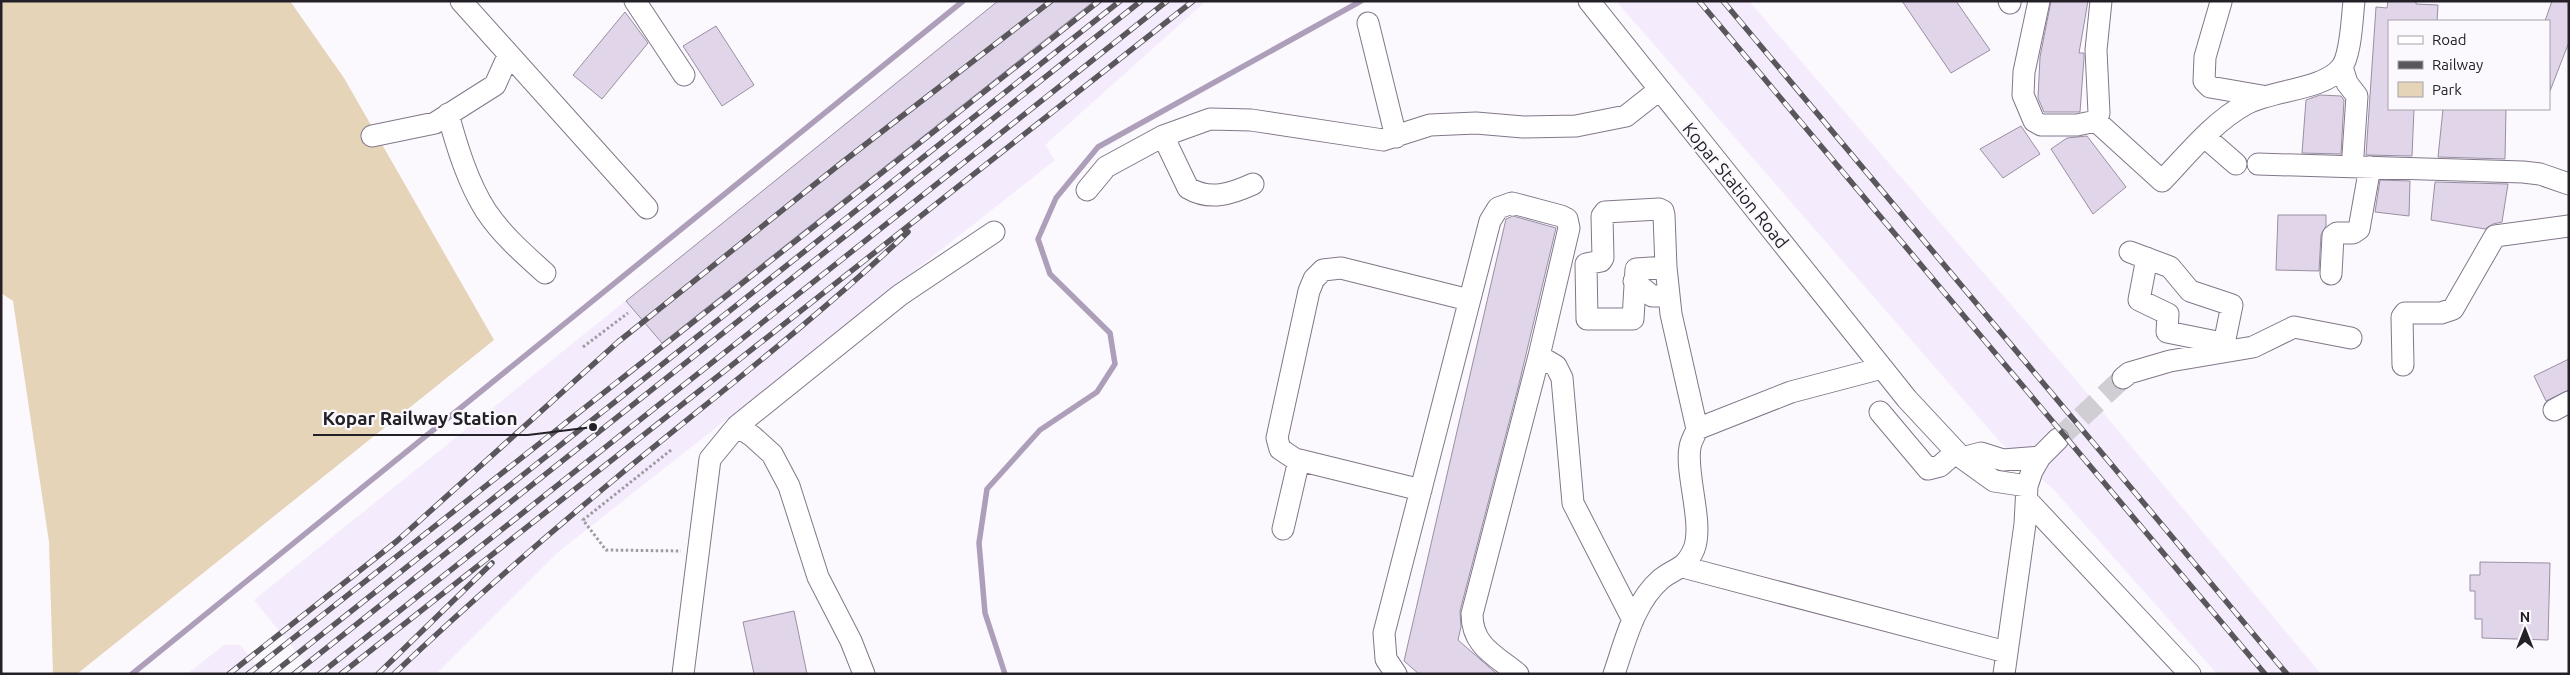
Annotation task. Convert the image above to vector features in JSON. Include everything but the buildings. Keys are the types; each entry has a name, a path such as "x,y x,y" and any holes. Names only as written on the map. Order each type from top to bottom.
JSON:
{"street":[{"path":"460,1 647,208"},
{"path":"635,1 684,75"},
{"name":"Kopar Station Road","path":"1589,1 1760,213 1907,400 1959,455 1994,481 2027,493"},
{"path":"2039,1 2024,79 2023,94 2034,121 2041,126 2096,121"},
{"path":"2096,121 2099,113 2096,50 2101,1"},
{"path":"2096,121 2162,181 2222,120 2262,96 2317,82 2333,75 2342,67 2347,54 2354,1"},
{"path":"2222,2 2205,57 2204,81 2210,87 2262,96"},
{"path":"1368,23 1396,136"},
{"path":"372,136 435,123 495,85 508,56"},
{"path":"2331,274 2333,236 2337,233 2353,234 2359,229 2361,161 2357,96 2347,83 2342,67"},
{"path":"1087,190 1106,167 1163,136 1210,120 1251,120 1384,140 1430,124 1476,123 1524,127 1576,126 1626,116 1659,90"},
{"path":"448,114 458,151 486,211 519,250 545,272"},
{"path":"1163,136 1188,188 1192,191 1205,195 1232,194 1253,184"},
{"path":"2205,137 2236,164"},
{"path":"2258,164 2361,161 2522,172 2540,174 2569,184"},
{"path":"1396,674 1386,659 1384,633 1490,221 1498,208 1512,203 1567,219 1569,228 1472,614 1472,628 1479,643 1518,674"},
{"path":"1614,674 1633,620 1642,602 1662,579 1683,567 1694,548 1696,532 1690,448 1697,429 1671,314 1663,211 1605,212 1602,216 1603,258 1601,261 1586,264 1586,318 1633,319 1635,271 1639,267 1666,267"},
{"path":"2403,365 2402,317 2405,313 2441,313 2453,308 2492,239 2498,235 2569,226"},
{"path":"683,674 710,459 737,426 900,295 994,232"},
{"path":"2138,254 2170,267 2190,291 2232,305 2225,340 2222,343 2167,332 2168,314 2139,300 2138,254"},
{"path":"1420,490 1299,460 1287,456 1280,449 1277,438 1309,291 1314,279 1323,270 1341,268 1469,300"},
{"path":"1634,281 1652,296 1669,296"},
{"path":"2123,378 2129,373 2170,361 2252,347 2294,326 2351,338"},
{"path":"1538,356 1556,366 1562,378 1573,503 1633,620"},
{"path":"1697,429 1791,392 1882,368"},
{"path":"1880,412 1928,469 1940,466 1959,455 1981,454 2003,460 2040,457"},
{"path":"737,426 752,436 772,454 785,478 800,516 818,577 851,641 864,674"},
{"path":"2004,674 2027,493 2032,471 2040,457 2058,439"},
{"path":"1283,529 1299,460"},
{"path":"2027,493 2190,674"},
{"path":"1683,567 2006,652"}],"path":[{"path":"583,347 628,313"},
{"path":"671,450 583,520 606,550 699,551"}],"shaded area":[{"path":"998,1 1206,1 1045,145 1055,160 557,553 436,674 314,674 254,600"},
{"path":"1616,1 1749,1 2070,373 2321,674 2217,674 2054,490 2001,443"},
{"path":"224,645 240,645 264,674 187,674"}],"green space":[{"path":"1,1 290,1 344,78 494,340 77,674 53,674 49,542 13,301 1,293"}],"waterway":[{"path":"132,674 963,1"},
{"path":"1005,674 985,613 979,543 987,489 1040,430 1097,392 1115,364 1110,333 1050,274 1038,239 1056,198 1098,147 1361,1"}],"tunnel":[{"path":"2058,439 2123,378"}],"railway":[{"path":"229,674 397,541 618,342 840,164 1051,1"},
{"path":"248,674 1099,1"},
{"path":"272,674 1120,1"},
{"path":"294,674 1141,1"},
{"path":"320,674 1167,1"},
{"path":"341,674 1193,1"},
{"path":"1699,1 2265,674"},
{"path":"1723,1 2287,674"},
{"path":"394,674 559,526 801,327 908,232"},
{"path":"378,674 492,563"}],"place":[{"name":"Kopar Railway Station","path":"593,427"}]}
